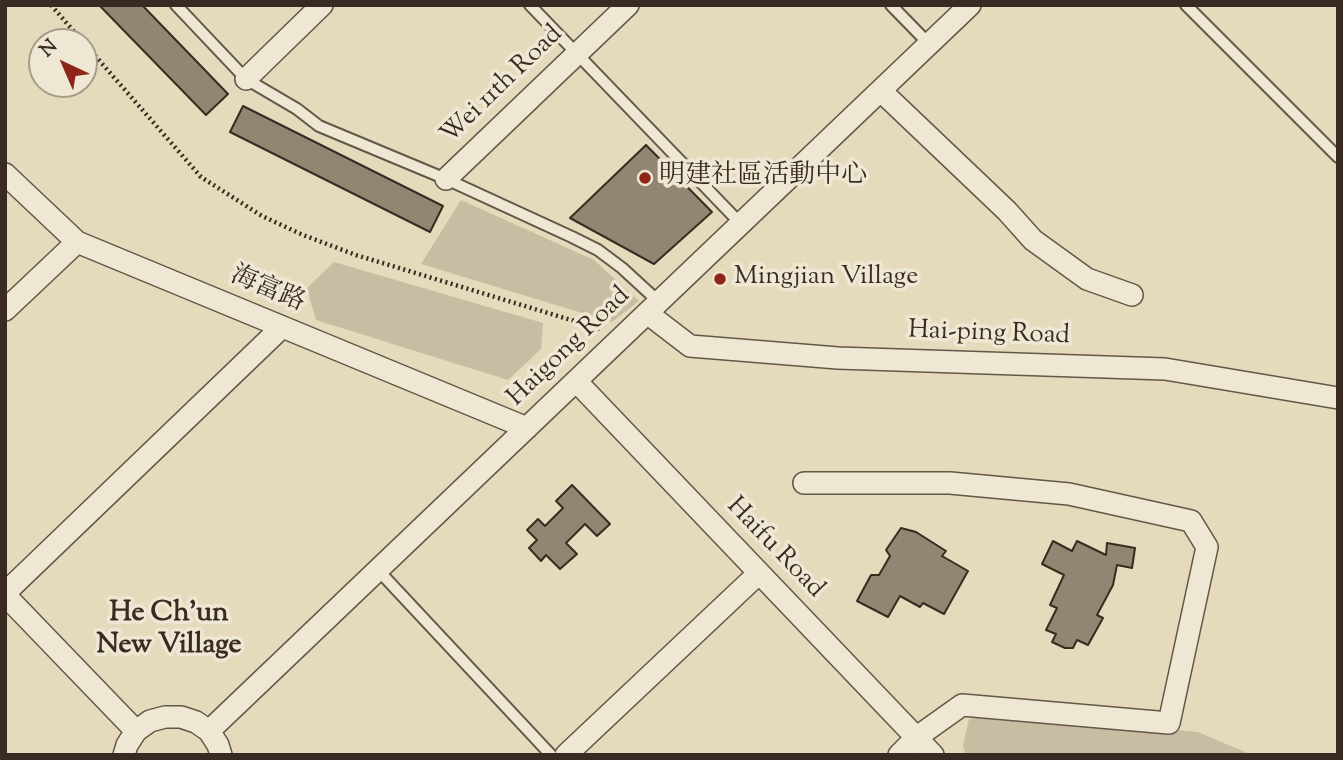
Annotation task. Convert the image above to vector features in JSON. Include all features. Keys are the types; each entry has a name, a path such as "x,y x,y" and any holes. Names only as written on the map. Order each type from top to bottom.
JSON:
{"street":[{"path":"246,79 322,5"},
{"name":"Wei 11th Road","path":"446,179 628,5"},
{"name":"Haigong Road","path":"209,731 970,5"},
{"path":"881,91 1034,240 1087,279 1132,295"},
{"name":"海富路","path":"5,174 77,243 527,428"},
{"path":"5,310 77,243"},
{"name":"Hai-ping Road","path":"653,308 690,346 838,358 1165,369 1338,398"},
{"path":"136,731 5,594 281,328"},
{"name":"Haifu Road","path":"576,382 933,755"},
{"path":"804,483 950,483 1069,494 1192,521 1207,547 1169,723 961,705 917,737 899,755"},
{"path":"566,755 758,573"},
{"path":"124,755 136,731 165,716 196,722 209,731 221,755"}],"lane":[{"path":"176,5 246,79 297,109 319,126 446,179 597,250 621,268 653,308"},
{"path":"530,5 740,223"},
{"path":"891,5 929,44"},
{"path":"1186,5 1338,157"},
{"path":"378,570 551,755"}],"path":[{"path":"51,5 70,28"},
{"path":"98,60 201,177 262,216 356,255 623,336"}],"shaded area":[{"path":"461,200 594,260 639,301 612,322 421,264"},
{"path":"334,262 543,323 541,349 508,380 316,320 307,288"},
{"path":"1004,715 1198,732 1252,755 966,755 963,746 969,719"}],"building":[{"path":"99,5 142,5 228,94 206,115"},
{"path":"243,106 443,206 430,232 230,132"},
{"name":"明建社區活動中心","path":"646,145 712,212 654,264 570,218"},
{"path":"572,485 610,524 597,536 585,524 566,543 577,554 560,569 546,555 541,561 529,548 537,540 527,530 538,519 545,526 563,508 556,501"},
{"path":"901,528 916,532 946,551 942,556 968,571 944,614 923,603 920,607 900,596 888,617 857,601 871,575 879,575 890,556 886,550"},
{"path":"1053,541 1072,551 1077,541 1106,555 1107,543 1135,548 1132,568 1117,565 1113,585 1097,615 1103,618 1088,645 1077,640 1073,648 1065,648 1052,642 1056,634 1046,630 1057,608 1050,605 1064,575 1042,564"}],"place":[{"name":"明建社區活動中心","path":"645,178"},
{"name":"Mingjian Village","path":"720,279"}],"district":[{"name":"He Ch'un New Village","path":"169,631"}]}
